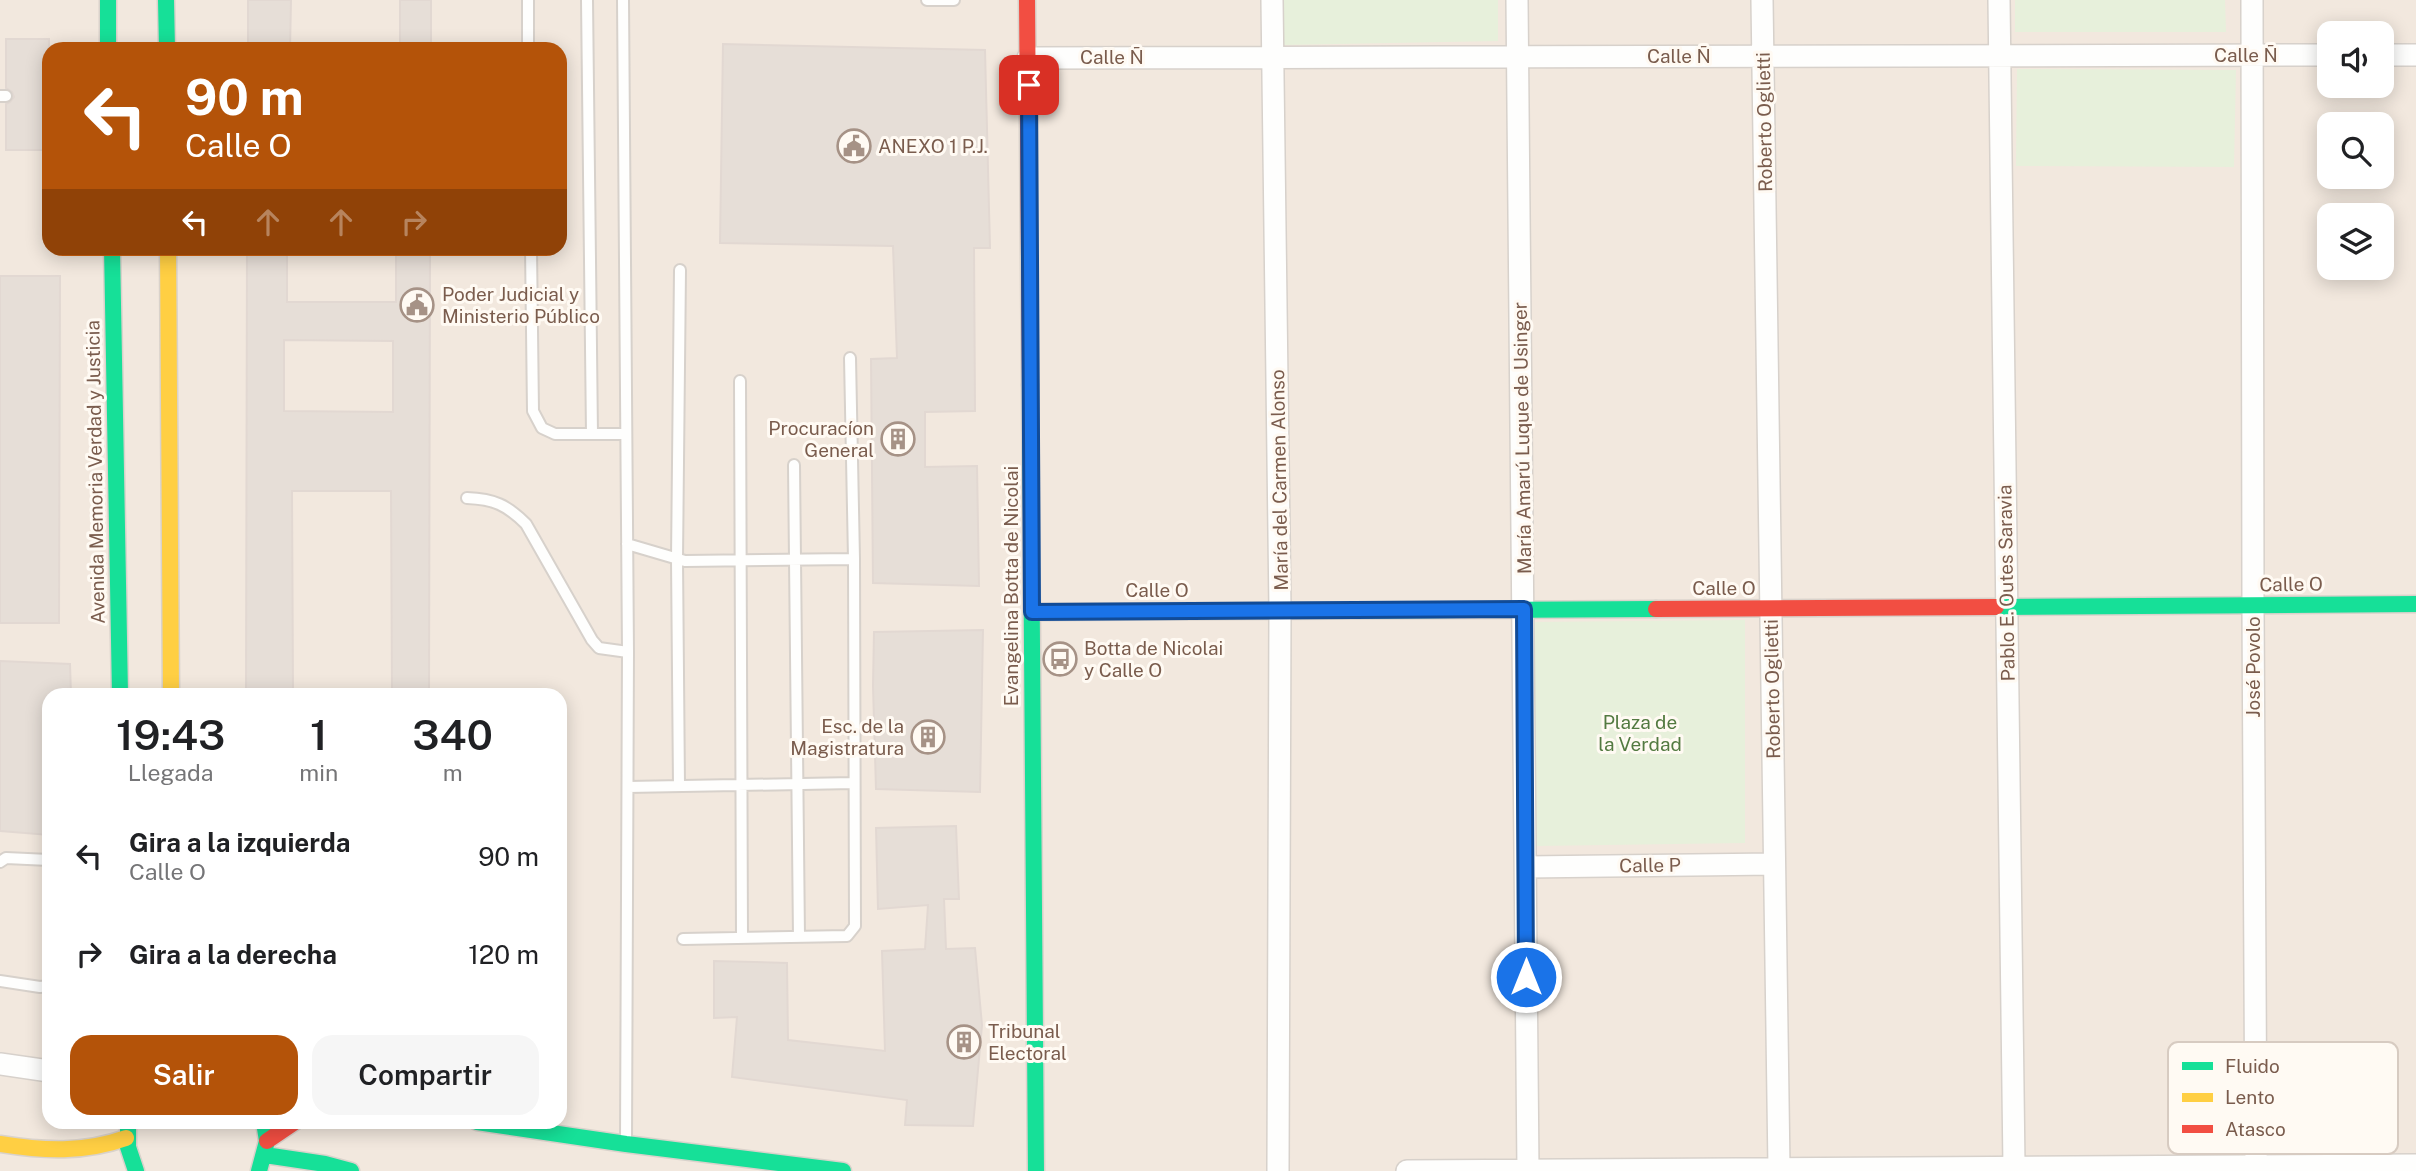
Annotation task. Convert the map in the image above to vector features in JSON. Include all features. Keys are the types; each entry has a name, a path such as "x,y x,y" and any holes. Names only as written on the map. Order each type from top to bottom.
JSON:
{"street":[{"path":"108,0 108,42"},
{"path":"166,0 167,42"},
{"name":"Evangelina Botta de Nicolai","path":"1027,0 1036,1171"},
{"name":"María del Carmen Alonso","path":"1272,0 1280,610 1278,1171"},
{"name":"María Amarú Luque de Usinger","path":"1517,0 1528,1170"},
{"name":"Roberto Oglietti","path":"1762,0 1779,1168"},
{"name":"Pablo E. Outes Saravia","path":"1999,0 2014,1167"},
{"name":"José Povolo","path":"2252,0 2255,1042"},
{"name":"Calle Ñ","path":"1028,58 2317,55"},
{"path":"2394,55 2416,55"},
{"name":"Avenida Memoria Verdad y Justicia","path":"112,256 120,688"},
{"path":"168,256 171,688"},
{"name":"Calle O","path":"1032,612 2416,604"},
{"name":"Calle P","path":"1526,867 1774,864"},
{"path":"0,1063 42,1070"},
{"path":"259,1171 266,1148 265,1129"},
{"path":"266,1148 287,1129"},
{"path":"524,1129 843,1171"},
{"path":"0,1144 34,1149 83,1150 105,1147 127,1130 132,1165 136,1171"},
{"path":"266,1148 351,1171"},
{"name":"José Povolo","path":"2256,1154 2256,1165"},
{"path":"1406,1171 2416,1165"}],"lane":[{"path":"528,0 528,42"},
{"path":"587,0 592,434"},
{"path":"623,0 628,652 626,1144"},
{"path":"927,0 954,0"},
{"path":"531,256 533,411 542,428 555,434 626,433"},
{"path":"679,786 677,559 680,270"},
{"path":"683,939 847,936 855,926 854,559 850,358"},
{"path":"740,381 741,938"},
{"path":"794,466 799,937"},
{"path":"467,498 488,499 511,510 526,524 592,640 599,648 628,652"},
{"path":"627,544 685,561 854,559"},
{"path":"628,787 854,783"},
{"path":"0,862 6,858 42,860"},
{"path":"0,981 42,987"}],"shaded area":[{"path":"0,0 2416,0 2416,1171 0,1171"}],"green space":[{"path":"1281,0 1498,0 1498,41 1282,45"},
{"path":"2015,0 2225,0 2226,32 2015,32"},
{"path":"2017,69 2236,70 2234,167 2016,166"},
{"name":"Plaza de la Verdad","path":"1745,620 1745,843 1536,846 1533,622"}],"building":[{"path":"248,0 291,0 290,42 248,42"},
{"path":"400,0 431,0 431,42 400,42"},
{"path":"6,39 49,39 49,42 42,42 42,150 6,150 6,104 14,97 6,88"},
{"name":"ANEXO 1 P.J.","path":"723,44 985,50 990,248 974,248 975,411 925,412 925,467 977,466 979,586 873,583 871,359 897,358 893,246 720,243"},
{"path":"247,256 287,256 287,302 396,302 396,256 430,256 429,688 392,688 391,491 292,491 293,688 246,688","holes":["284,340 393,341 393,412 284,411"]},
{"path":"0,276 60,276 59,623 0,623"},
{"name":"Esc. de la Magistratura","path":"983,630 980,792 876,789 874,632"},
{"path":"0,661 70,664 71,688 42,688 42,834 0,831"},
{"path":"956,826 959,899 944,899 946,949 975,948 982,1025 973,1126 905,1125 907,1100 732,1077 737,1017 714,1018 714,961 787,963 788,1040 885,1051 882,951 925,949 928,905 878,909 876,828"}],"traffic: fast":[{"path":"108,0 108,42"},
{"path":"166,0 167,42"},
{"path":"112,256 120,688"},
{"path":"1030,385 1036,1171"},
{"path":"1996,607 2416,604"},
{"path":"1033,612 1656,609"},
{"path":"128,1129 128,1147 136,1171"},
{"path":"259,1171 267,1141 265,1129"},
{"path":"524,1129 843,1171"},
{"path":"265,1155 325,1164 351,1171"}],"traffic: slow":[{"path":"168,256 171,688"},
{"path":"0,1144 64,1149 95,1146 126,1138"}],"traffic: jam":[{"path":"1027,0 1030,385"},
{"path":"1656,609 1996,607"},
{"path":"267,1141 285,1129"}],"place":[{"name":"ANEXO 1 P.J.","path":"854,146"},
{"name":"Poder Judicial y Ministerio Público","path":"417,305"},
{"name":"Procuracíon General","path":"898,439"},
{"name":"Botta de Nicolai y Calle O","path":"1060,659"},
{"name":"Esc. de la Magistratura","path":"928,737"},
{"name":"Tribunal Electoral","path":"964,1042"}],"route":[{"path":"1029,85 1032,612 1524,609 1526,977"}]}
